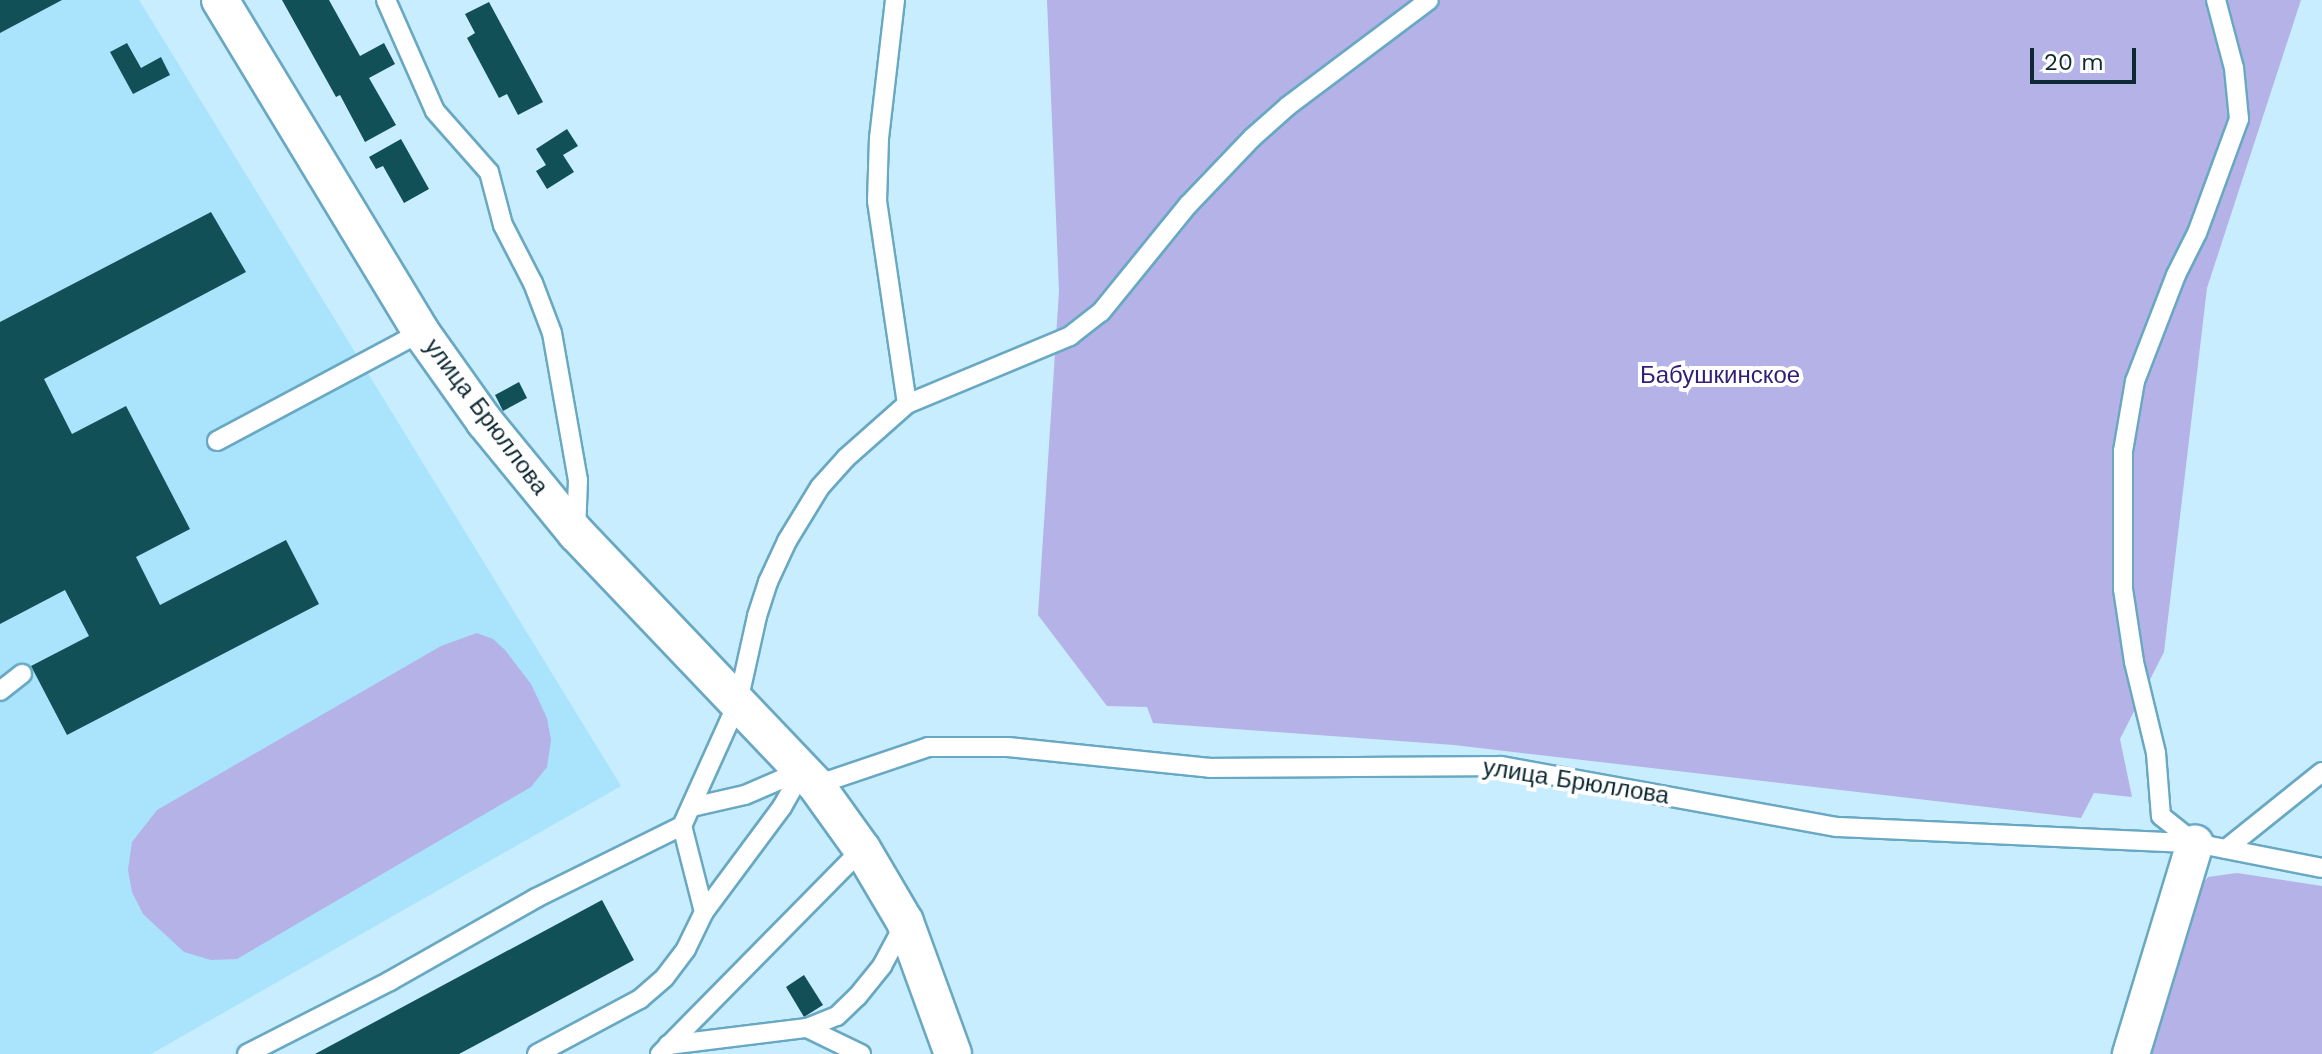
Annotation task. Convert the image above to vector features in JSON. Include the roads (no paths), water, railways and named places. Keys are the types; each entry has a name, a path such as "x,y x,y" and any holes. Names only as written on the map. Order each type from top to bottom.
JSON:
{"street":[{"name":"улица Брюллова","path":"220,0 421,332 485,422 576,533 810,777 862,849 905,922 953,1054"},
{"path":"2131,1054 2211,846"}],"lane":[{"path":"386,0 435,111 489,172 503,225 533,283 552,333 578,480 576,533"},
{"path":"895,0 879,138 877,201 907,404"},
{"path":"247,1054 390,981 536,898 682,826 738,702 757,616 787,541 820,487 846,458 907,404 1070,336 1101,312 1188,205 1252,138 1288,106 1429,0"},
{"path":"2216,0 2234,68 2239,119 2197,233 2176,275 2135,381 2123,451 2123,589 2134,662 2156,753 2161,816 2211,846 2322,772"},
{"path":"217,441 421,332"},
{"path":"0,691 22,674"},
{"name":"улица Брюллова","path":"810,777 928,747 1008,747 1210,768 1501,766 1837,827 2211,846 2322,868"},
{"path":"692,807 810,777"},
{"path":"537,1054 640,999 655,987 686,949 704,912 782,807 810,777"},
{"path":"682,826 704,912"},
{"path":"664,1050 862,849"},
{"path":"664,1050 807,1028 837,1016 882,966 905,922"},
{"path":"807,1028 861,1054"}],"park label":[{"name":"Бабушкинское","path":"1720,376"}]}
